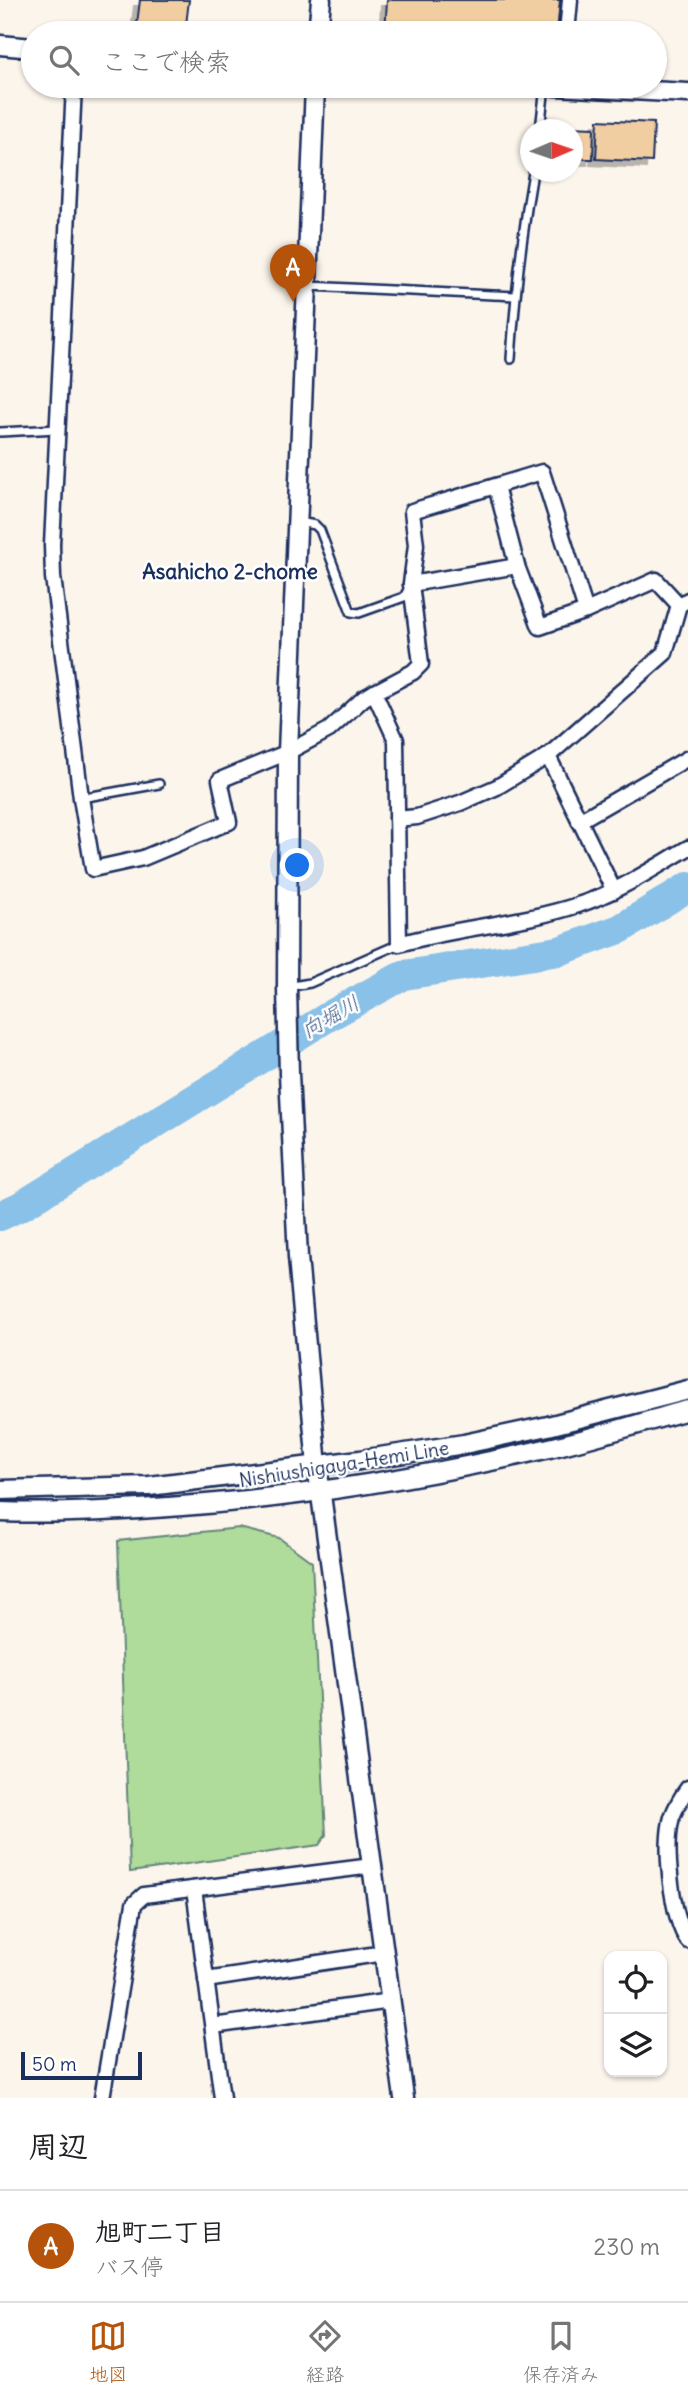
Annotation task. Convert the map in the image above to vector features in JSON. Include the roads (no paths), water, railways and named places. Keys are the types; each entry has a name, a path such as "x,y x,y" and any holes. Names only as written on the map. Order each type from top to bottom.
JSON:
{"street":[{"path":"319,21 321,0"},
{"path":"568,21 570,0"},
{"path":"0,46 21,47"},
{"path":"667,92 688,93"},
{"path":"73,98 53,577 81,798 93,869 143,858 229,822 220,780 288,752 329,730 364,698 413,672 421,663 411,584 416,545 412,511 541,472 586,611"},
{"path":"315,98 288,752 289,1074 298,1257 320,1493 404,2098"},
{"path":"397,819 418,817 460,803 497,787 548,756 665,653 683,602 656,580 586,611 541,626 517,566 496,486"},
{"path":"411,584 517,566"},
{"path":"374,692 396,740 399,944 576,905 614,891 688,848"},
{"path":"548,756 614,891"},
{"path":"579,821 688,758"},
{"name":"Nishiushigaya-Hemi Line","path":"0,1490 149,1486 317,1466 476,1441 548,1426 688,1390"},
{"name":"Nishiushigaya-Hemi Line","path":"0,1512 145,1509 320,1493 546,1449 688,1410"},
{"path":"688,1788 672,1818 670,1881 682,1932 688,1941"},
{"path":"103,2098 134,1904 144,1895 372,1866"},
{"path":"194,1889 222,2098"},
{"path":"206,1980 384,1953"},
{"path":"213,2026 391,2001"}],"lane":[{"path":"541,119 544,98"},
{"path":"511,359 523,222 531,182"},
{"path":"308,286 515,296"},
{"path":"0,432 58,429"},
{"path":"298,522 315,525 320,530 351,612 359,613 404,597 411,584"},
{"path":"81,798 159,784"},
{"path":"287,987 310,983 399,944"}],"waterway":[{"name":"向堀川","path":"0,1216 21,1206 331,1015 404,975 559,951 620,929 688,887"}],"place":[{"name":"旭町二丁目","path":"293,302"}],"district":[{"name":"Asahicho 2-chome","path":"230,571"}]}
